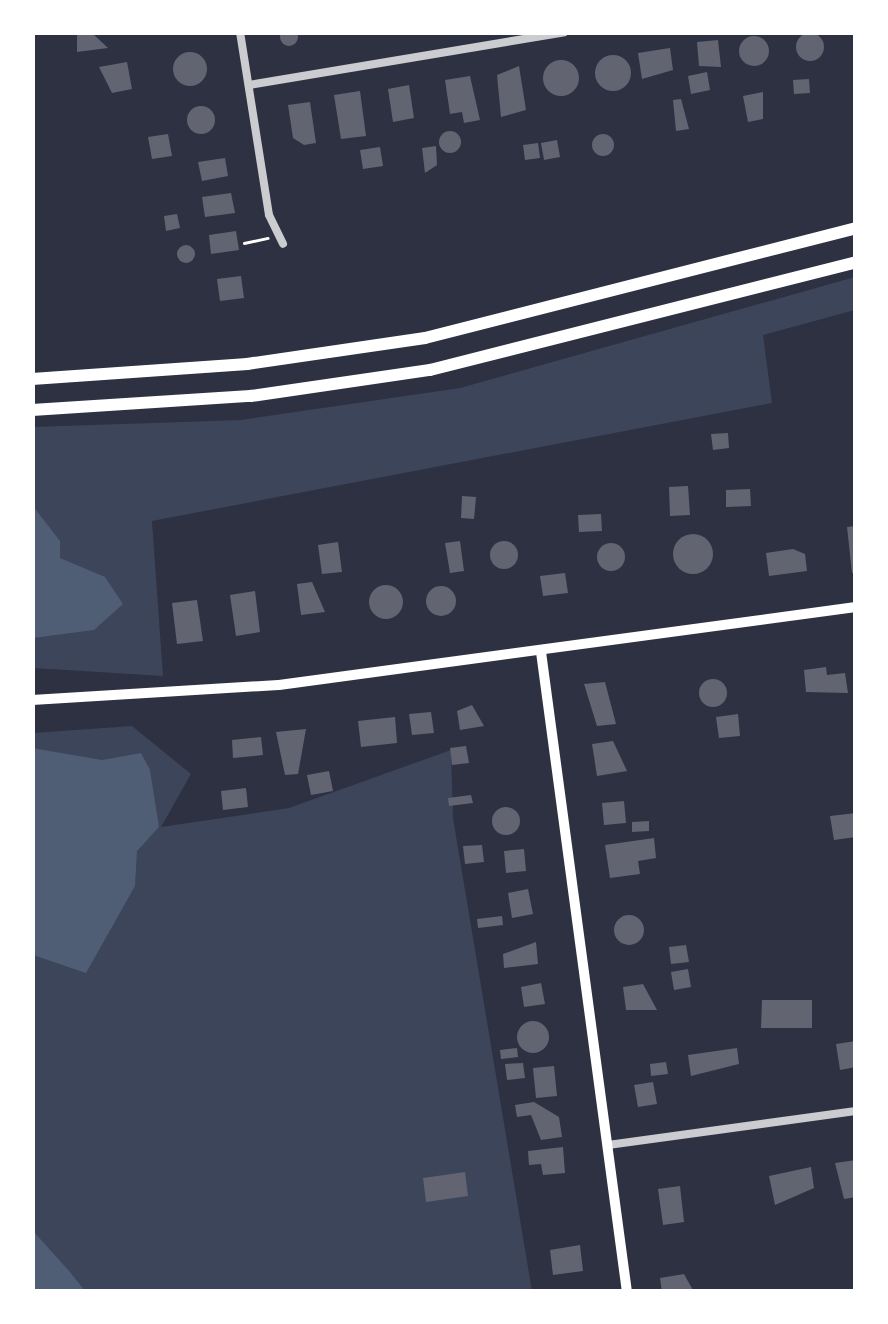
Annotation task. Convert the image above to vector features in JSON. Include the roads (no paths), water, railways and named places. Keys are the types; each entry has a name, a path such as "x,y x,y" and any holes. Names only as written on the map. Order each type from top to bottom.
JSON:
{"highway":[{"path":"32,378 248,364 425,338 856,228"},
{"path":"32,410 250,396 430,370 856,262"}],"main road":[{"path":"32,700 219,692 542,652 856,606"},
{"path":"542,652 627,1292"}],"street":[{"path":"240,32 281,240"},
{"path":"249,84 566,32"},
{"path":"608,1146 856,1111"}]}
